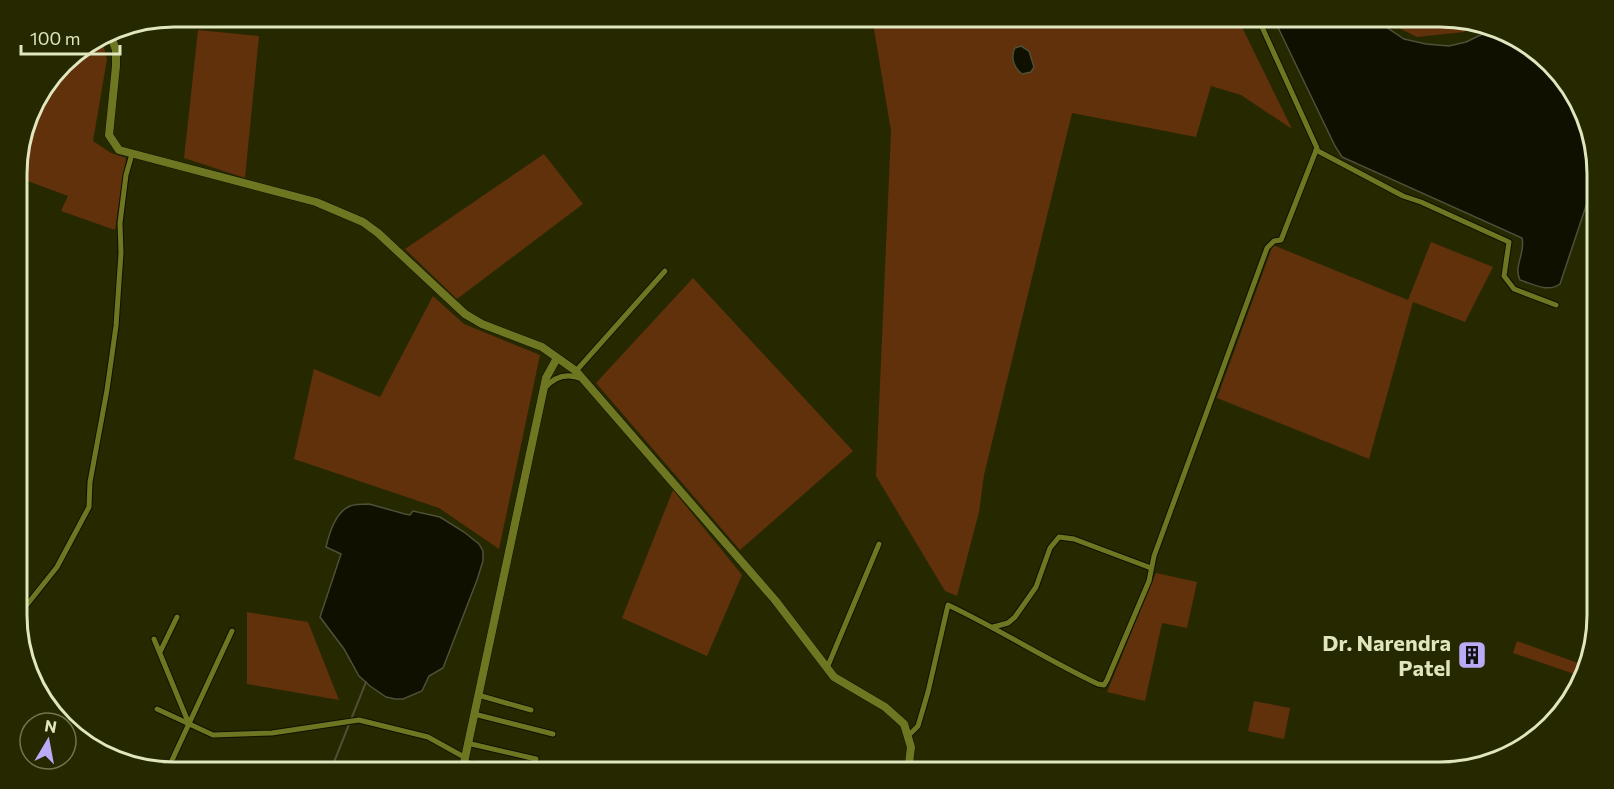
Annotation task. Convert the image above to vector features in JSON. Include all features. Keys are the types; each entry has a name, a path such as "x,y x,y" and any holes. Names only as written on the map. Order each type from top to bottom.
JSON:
{"street":[{"path":"1262,27 1316,150 1403,196 1509,242 1504,276 1514,289 1556,305"},
{"path":"113,41 116,50 116,66 109,135 119,150 296,196 363,222 378,233 465,314 482,324 542,347 576,370 775,600 834,677 885,707 904,724 911,747 909,762"},
{"path":"908,736 915,730 920,717 948,605 993,627 1049,659 1104,685 1113,669 1149,581 1154,556 1267,249 1274,241 1281,240 1316,150"},
{"path":"27,605 57,567 89,507 90,482 116,326 121,253 120,223 126,175 132,154"},
{"path":"576,370 665,272"},
{"path":"464,760 546,378 556,358"},
{"path":"544,389 551,381 565,376 587,382"},
{"path":"993,627 1008,623 1015,617 1036,587 1050,548 1059,537 1074,539 1151,568"},
{"path":"827,668 879,544"},
{"path":"160,652 177,617"},
{"path":"171,762 232,631"},
{"path":"154,639 189,724"},
{"path":"478,695 531,710"},
{"path":"157,709 213,735 272,733 359,720 428,737 464,760 472,762"},
{"path":"474,714 553,734"},
{"path":"467,743 536,759"}],"shaded area":[{"path":"874,27 1242,27 1292,129 1241,95 1211,86 1196,137 1072,113 984,475 979,512 957,596 945,591 876,476 891,131"},
{"path":"1278,27 1386,27 1404,39 1449,46 1466,42 1483,34 1514,47 1544,70 1567,100 1576,118 1586,155 1587,203 1560,284 1545,288 1520,280 1518,270 1522,238 1342,157"},
{"path":"1397,27 1450,27 1467,30 1464,32 1417,37"},
{"path":"198,30 259,36 245,178 184,158"},
{"path":"103,45 107,59 93,141 111,153 126,158 115,230 61,211 68,196 27,181 27,164 32,136 42,109 57,85 77,63"},
{"path":"1021,46 1029,51 1034,67 1031,72 1022,74 1015,66 1013,59 1015,48"},
{"path":"544,154 583,204 457,299 405,249"},
{"path":"1431,242 1493,267 1465,322 1413,302 1369,459 1217,398 1273,245 1408,300"},
{"path":"693,278 853,451 740,550 596,383"},
{"path":"433,296 464,324 540,355 499,549 439,508 294,459 314,369 380,397"},
{"path":"673,490 742,575 707,656 622,618"},
{"path":"369,504 410,515 413,511 440,517 464,532 479,544 483,551 483,561 477,580 443,668 429,676 422,691 403,699 386,697 359,676 344,649 320,617 341,554 326,547 334,524 340,513 350,506"},
{"path":"1156,573 1197,582 1187,628 1162,623 1145,701 1107,692"},
{"path":"247,612 308,622 339,700 247,684"},
{"path":"1517,641 1579,663 1575,674 1513,653"},
{"path":"1254,701 1290,708 1284,739 1248,731"}],"waterway":[{"path":"334,762 366,682"}],"place":[{"name":"Dr. Narendra Patel","path":"1472,655"}]}
